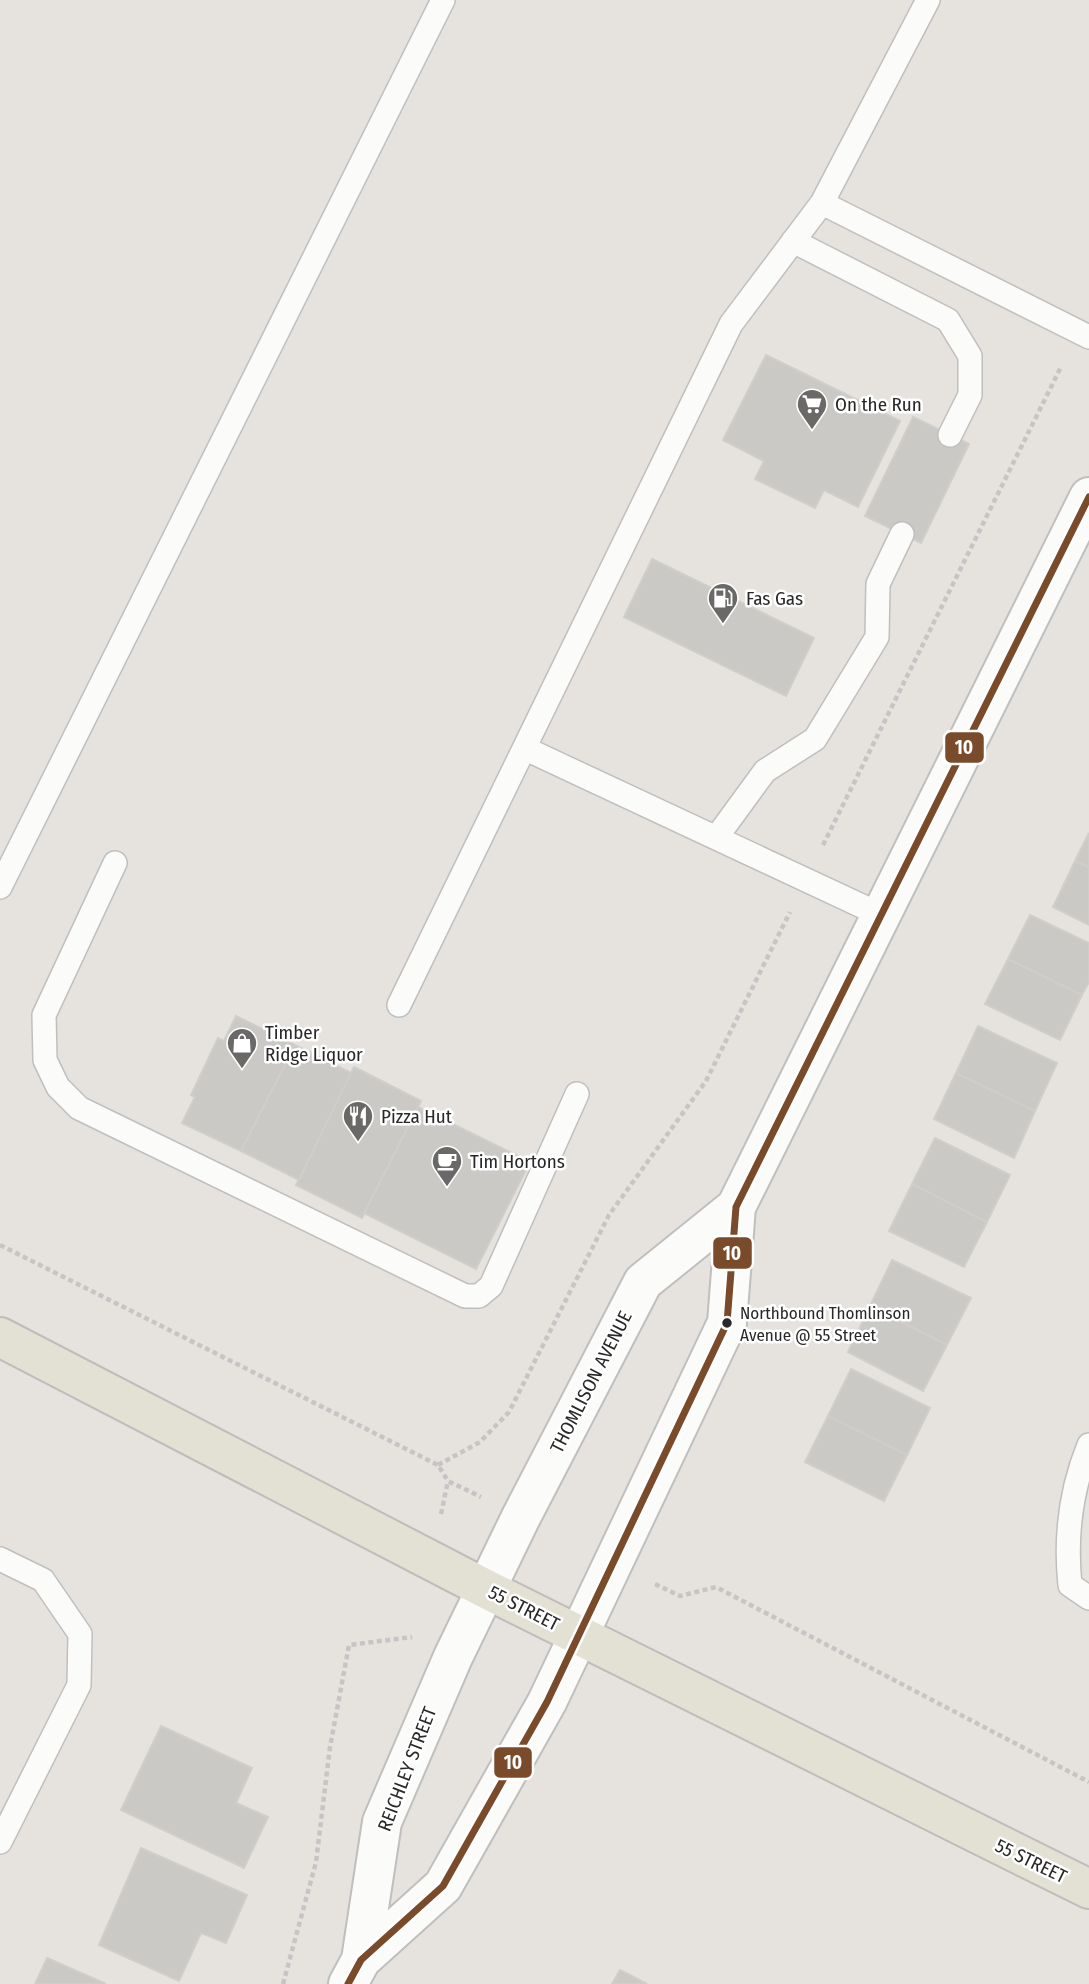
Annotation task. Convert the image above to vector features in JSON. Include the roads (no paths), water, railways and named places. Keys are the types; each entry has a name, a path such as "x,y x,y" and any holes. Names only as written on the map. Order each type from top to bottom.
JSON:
{"main road":[{"name":"55 STREET","path":"0,1337 488,1590 1089,1889"}],"street":[{"name":"THOMLISON AVENUE","path":"580,1636 727,1323 736,1207 1089,497"},
{"name":"THOMLISON AVENUE","path":"488,1590 521,1517 643,1282 736,1207"},
{"name":"REICHLEY STREET","path":"355,1972 382,1822 453,1657 488,1590"},
{"name":"REICHLEY STREET","path":"355,1972 443,1886 547,1702 580,1636"}],"lane":[{"path":"0,887 443,0"},
{"path":"399,1005 731,324 821,203 928,0"},
{"path":"821,203 1089,337"},
{"path":"793,241 948,320 970,356 970,395 950,435"},
{"path":"716,838 765,771 815,739 877,637 878,584 902,534"},
{"path":"526,749 881,915"},
{"path":"114,863 44,1015 44,1060 58,1087 79,1108 465,1296 479,1296 491,1286 577,1094"},
{"path":"1089,1445 1075,1480 1068,1559 1070,1585 1089,1598"},
{"path":"0,1559 43,1580 80,1634 79,1685 0,1842"}],"place":[{"name":"On the Run","path":"812,431"},
{"name":"Fas Gas","path":"723,625"},
{"name":"Timber Ridge Liquor","path":"242,1070"},
{"name":"Pizza Hut","path":"358,1143"},
{"name":"Tim Hortons","path":"447,1188"},
{"name":"Northbound Thomlinson Avenue @ 55 Street","path":"727,1323"}]}
